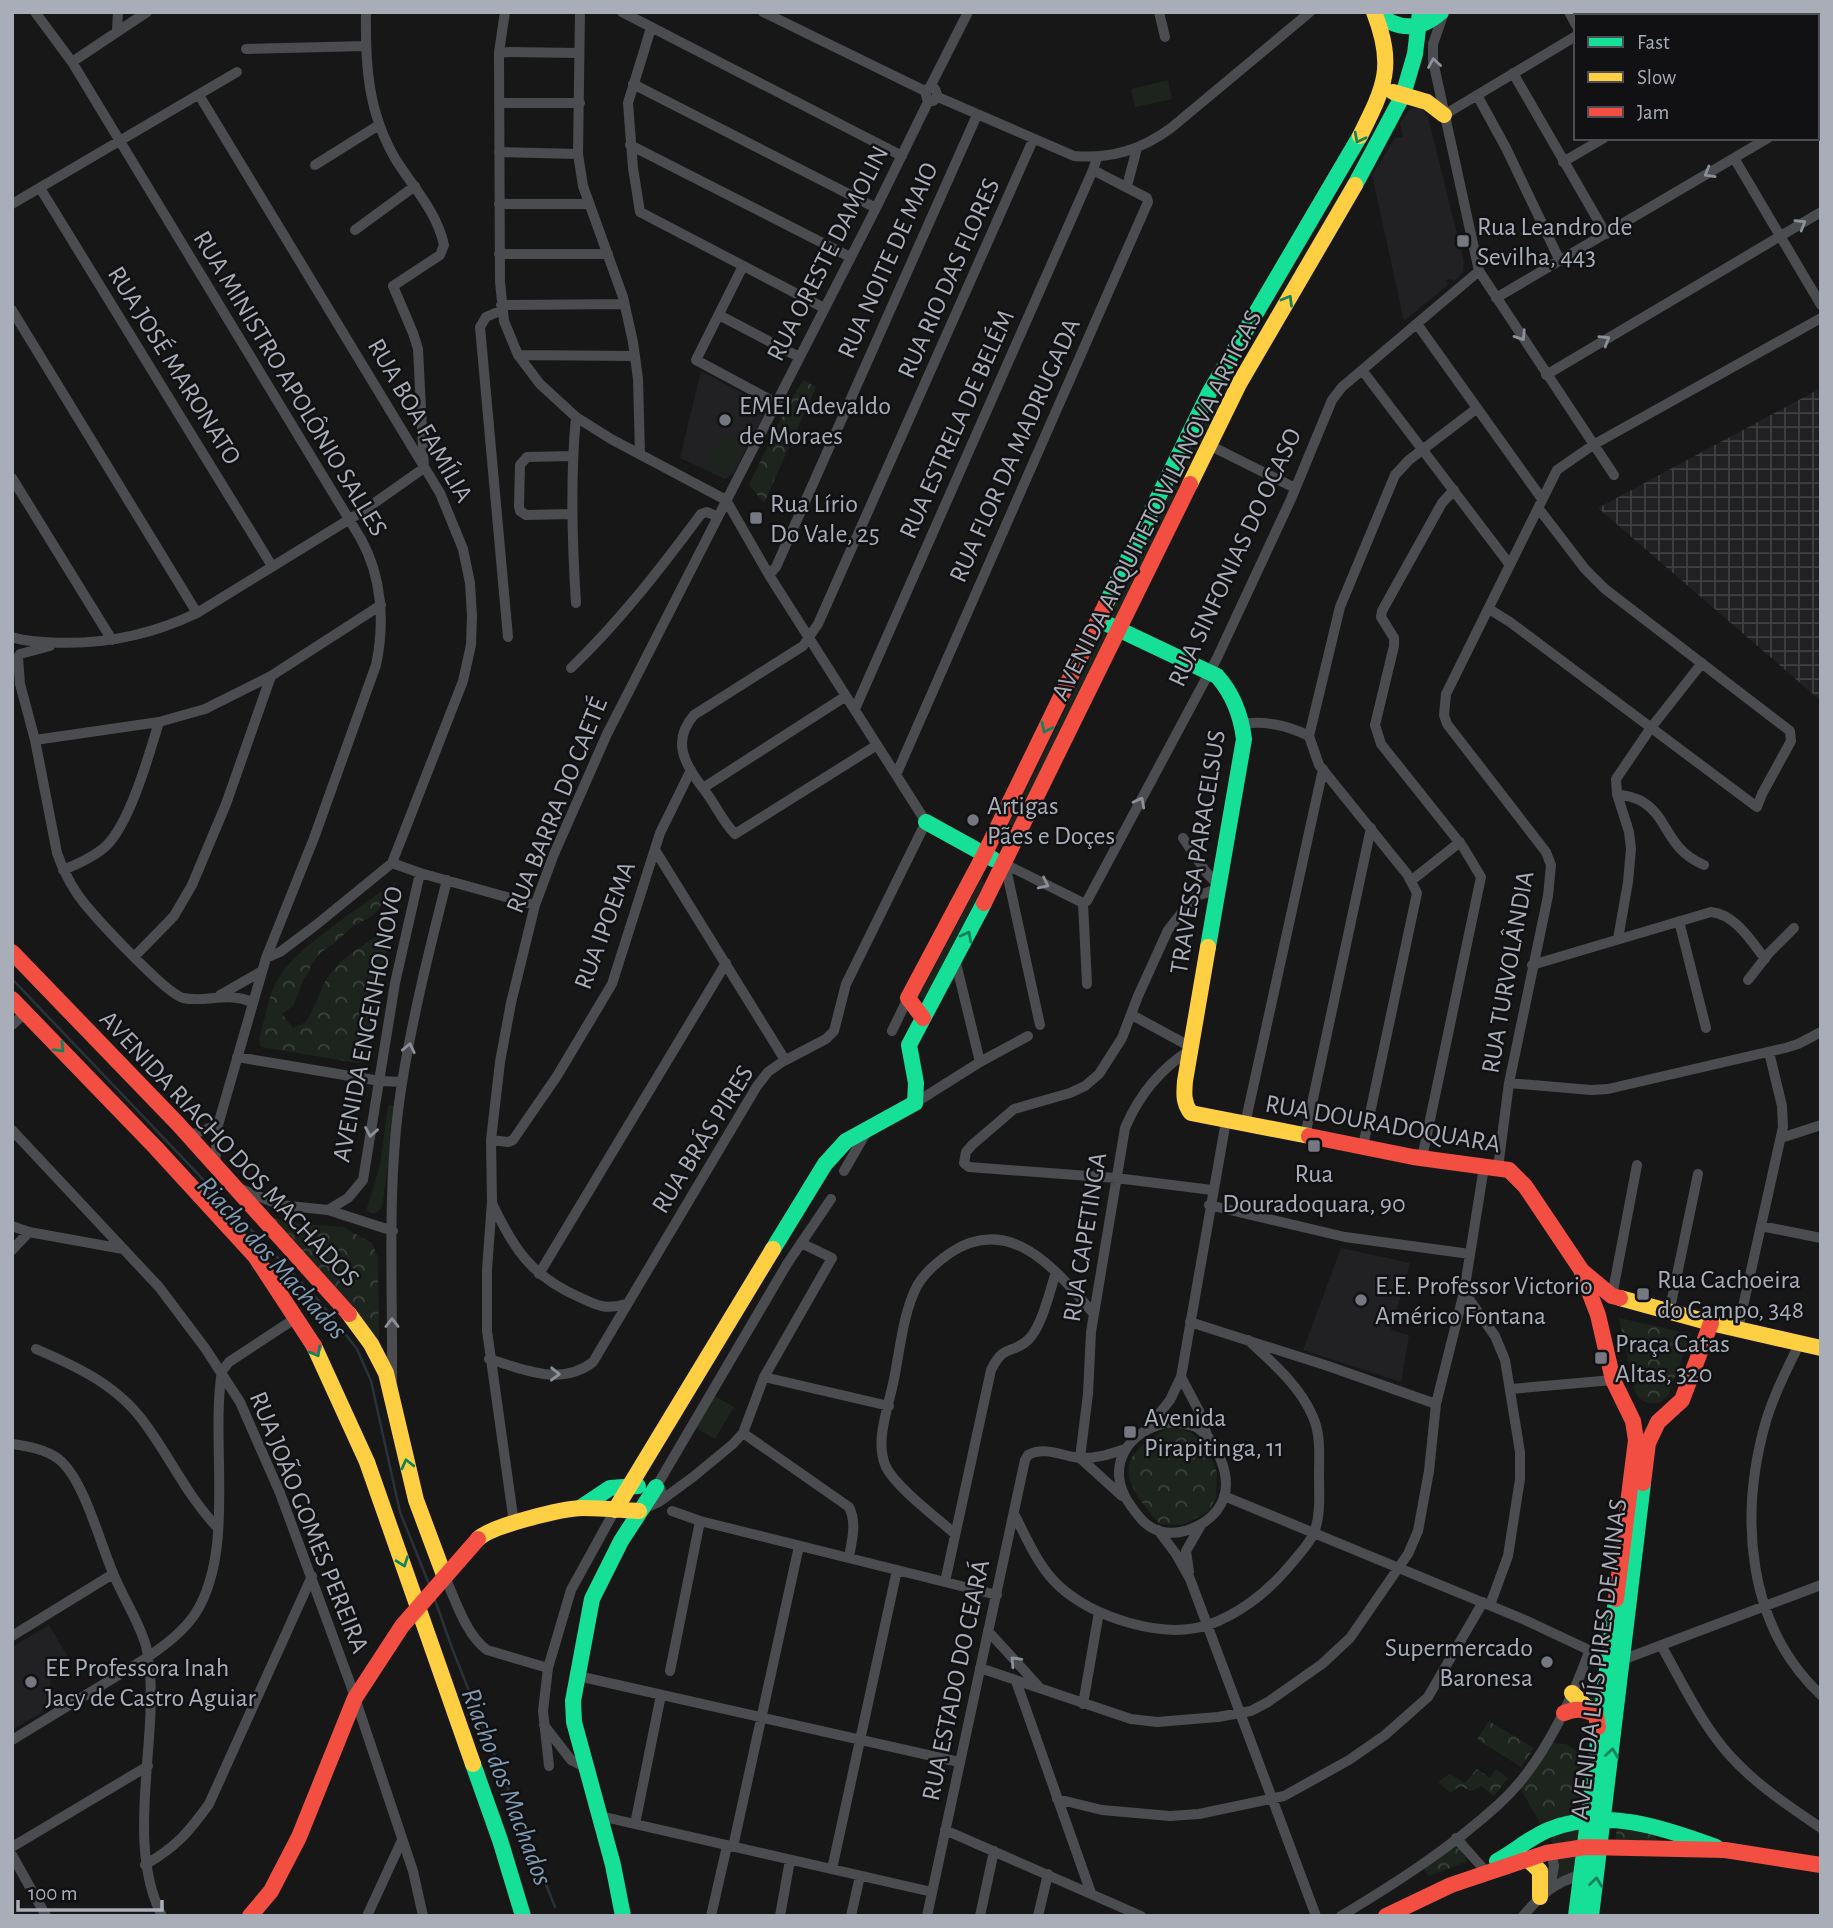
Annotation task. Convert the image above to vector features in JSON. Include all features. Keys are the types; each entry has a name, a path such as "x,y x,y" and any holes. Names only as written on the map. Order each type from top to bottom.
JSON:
{"main road":[{"path":"1375,12 1395,27 1403,28 1420,19 1431,21 1443,12"},
{"name":"AVENIDA ARQUITETO VILANOVA ARTIGAS","path":"908,998 984,855 1209,393 1355,145 1387,75 1389,62 1375,12"},
{"name":"AVENIDA ARQUITETO VILANOVA ARTIGAS","path":"915,1102 916,1083 909,1045 1005,864 1239,384 1378,145 1403,95 1420,19"},
{"path":"1387,75 1391,89 1427,102 1444,115"},
{"path":"1099,620 1208,672"},
{"name":"TRAVESSA PARACELSUS","path":"1191,1048 1244,740 1242,724 1223,683 1208,672"},
{"path":"926,822 1005,864"},
{"name":"AVENIDA RIACHO DOS MACHADOS","path":"12,953 234,1185 344,1308 381,1363 392,1391"},
{"path":"908,998 923,1018"},
{"name":"AVENIDA RIACHO DOS MACHADOS","path":"12,999 156,1148 255,1256 296,1318 330,1378 423,1601 523,1916"},
{"name":"RUA DOURADOQUARA","path":"1191,1048 1184,1097 1185,1108 1191,1113 1422,1158 1509,1170 1518,1176 1582,1271 1598,1315 1613,1380"},
{"path":"615,1510 830,1158 846,1141 915,1102"},
{"name":"RUA DOURADOQUARA","path":"1582,1271 1612,1296"},
{"path":"1598,1315 1612,1296 1669,1313 1821,1348"},
{"name":"AVENIDA LUÍS PIRES DE MINAS","path":"1591,1916 1599,1730 1615,1653 1648,1443 1653,1429 1682,1400 1711,1323"},
{"name":"AVENIDA LUÍS PIRES DE MINAS","path":"1596,1821 1616,1727 1615,1653 1636,1440 1629,1409 1613,1380"},
{"name":"AVENIDA ENGENHO NOVO","path":"392,1391 418,1509 442,1576"},
{"path":"1629,1409 1645,1416 1667,1413"},
{"path":"580,1508 606,1489 630,1486 662,1491"},
{"path":"623,1916 613,1865 574,1722 573,1700 595,1593 639,1511 662,1491"},
{"path":"250,1916 271,1891 299,1837 355,1698 388,1646 442,1576 483,1534 514,1523 580,1508 639,1511"},
{"path":"1572,1693 1586,1707 1602,1708"},
{"path":"1564,1713 1575,1708 1585,1709 1596,1715 1599,1730"},
{"path":"1386,1916 1451,1885 1512,1853 1538,1835 1557,1827 1596,1821 1657,1827 1725,1850"},
{"path":"1551,1852 1548,1838 1557,1827"},
{"path":"1650,1850 1660,1842 1657,1827"},
{"path":"1451,1885 1551,1852 1593,1848 1725,1850 1821,1865"},
{"name":"AVENIDA LUÍS PIRES DE MINAS","path":"1576,1916 1582,1875 1593,1848"},
{"path":"1527,1859 1540,1871 1545,1892"}],"street":[{"name":"RUA MINISTRO APOLÔNIO SALLES","path":"35,12 72,62 349,520 364,546 381,605 381,644 372,678 314,838 266,958 218,1125 215,1165"},
{"path":"117,31 118,12"},
{"path":"72,62 147,12"},
{"path":"14,638 59,643 112,640 169,626 197,613 349,520 425,468 418,349 393,286 440,255 444,245 443,238 415,186 388,146 379,125 369,92 366,12"},
{"path":"505,12 499,52 499,254 502,308 518,355 540,384 576,417 611,439 726,500 769,575 926,822"},
{"path":"580,12 578,154 587,204 608,254 624,304 635,356 640,454"},
{"path":"622,12 902,156"},
{"path":"763,12 1033,140 1074,156 1097,158 1137,148 1156,139 1310,12"},
{"name":"RUA ORESTE DAMOLIN","path":"726,500 902,156 968,12"},
{"path":"1159,12 1165,37"},
{"path":"1443,12 1432,50 1479,271 1614,475"},
{"path":"651,28 628,103 630,145 640,212 824,308"},
{"path":"1444,115 1574,37"},
{"path":"246,49 366,46"},
{"path":"499,52 579,53"},
{"path":"12,204 237,72"},
{"path":"1513,74 1606,234"},
{"path":"633,84 876,208"},
{"path":"1477,94 1560,261"},
{"name":"RUA BOA FAMÍLIA","path":"200,95 440,493 463,550 470,583 471,645 463,681 392,863 316,925 280,952 266,958"},
{"path":"499,103 580,103"},
{"name":"RUA NOITE DE MAIO","path":"769,575 776,567 977,115"},
{"path":"315,165 379,125"},
{"name":"RUA RIO DAS FLORES","path":"877,745 735,834 691,771 682,747 682,734 694,715 810,639 1033,140"},
{"path":"1563,162 1601,140"},
{"path":"1496,298 1765,140"},
{"path":"630,145 850,257"},
{"path":"1127,186 1137,148"},
{"path":"499,152 578,154"},
{"name":"RUA ESTRELA DE BELÉM","path":"855,709 1097,158"},
{"path":"1734,158 1821,305"},
{"name":"RUA FLOR DA MADRUGADA","path":"896,775 1148,202 1147,198 1127,186 1093,170"},
{"path":"355,230 415,186"},
{"name":"RUA JOSÉ MARONATO","path":"40,188 272,566"},
{"path":"499,204 587,204"},
{"path":"1546,374 1821,212"},
{"path":"499,254 608,254"},
{"path":"743,266 696,361 776,403"},
{"name":"RUA SINFONIAS DO OCASO","path":"1083,903 1087,901 1208,672 1295,488 1332,400 1342,387 1479,271"},
{"path":"508,637 480,327 486,317 502,308 624,304"},
{"path":"12,310 197,613"},
{"path":"719,315 799,357"},
{"name":"RUA TURVOLÂNDIA","path":"980,1668 1083,1704 1143,1721 1240,1714 1268,1702 1322,1664 1350,1638 1408,1554 1418,1531 1431,1461 1436,1404 1464,1292 1551,879 1551,865 1540,842 1447,724 1444,715 1446,694 1557,470 1594,445 1821,318"},
{"path":"1417,324 1594,579 1790,731 1791,741 1757,807 1489,609"},
{"path":"518,355 635,356"},
{"path":"1362,370 1510,565"},
{"path":"1363,1146 1417,900 1417,889 1323,769 1314,756 1309,736 1340,607 1395,475 1423,449 1476,409"},
{"path":"576,417 572,456 576,603"},
{"path":"1209,445 1295,488"},
{"path":"572,456 527,457 522,460 519,506 520,511 526,514 572,514"},
{"path":"12,478 112,640"},
{"path":"1422,1158 1481,883 1479,874 1460,842 1381,744 1375,726 1394,646 1394,638 1381,617 1382,611 1442,503 1454,490"},
{"name":"RUA BARRA DO CAETÉ","path":"514,1523 489,1359 487,1282 492,1201 491,1140 500,1062 511,1003 535,905 554,854 607,734 726,500"},
{"path":"571,668 633,600 701,514 707,512 718,517"},
{"path":"35,740 159,722 205,709 271,676 381,605"},
{"path":"14,638 22,647 17,656 20,684 35,740 57,853 77,895 134,957 176,995 192,999 238,996 253,1002"},
{"path":"17,656 59,643"},
{"path":"1618,939 1631,849 1629,832 1616,794 1618,774 1702,663"},
{"path":"12,668 20,684"},
{"path":"134,957 174,916 189,893 226,804 271,676"},
{"path":"703,788 846,696"},
{"path":"63,870 94,856 118,831 143,774 159,722"},
{"path":"1242,724 1255,722 1288,728 1309,736"},
{"path":"1245,1124 1323,769"},
{"name":"RUA IPOEMA","path":"491,1140 513,1140 557,1076 612,985 660,833 691,771"},
{"path":"1616,794 1643,801 1675,845 1704,865"},
{"name":"RUA BRÁS PIRES","path":"489,1359 547,1375 572,1374 593,1362 768,1072 826,1039 834,1031 846,985 926,822"},
{"path":"1305,1136 1371,828"},
{"path":"1183,838 1218,887 1194,897 1168,930 1114,1052 1099,1074 1085,1086 1014,1109 972,1144 966,1152 964,1163 969,1167 1116,1178 1212,1190"},
{"path":"1412,880 1460,842"},
{"path":"655,850 785,1060"},
{"path":"392,863 535,905"},
{"path":"1005,864 1040,1025"},
{"path":"1005,864 1083,903 1087,984"},
{"name":"AVENIDA ENGENHO NOVO","path":"328,1210 348,1198 363,1180 395,983 420,873"},
{"name":"AVENIDA ENGENHO NOVO","path":"392,1391 394,1180 402,1082 447,880"},
{"path":"987,898 997,891 1011,895"},
{"path":"1532,965 1704,913 1717,912 1745,933 1765,959"},
{"path":"1679,921 1706,1028"},
{"name":"RUA BOA FAMÍLIA","path":"277,930 292,934 316,925"},
{"path":"1748,980 1794,928"},
{"path":"955,959 980,1062"},
{"path":"539,1274 726,963"},
{"path":"218,996 262,971"},
{"name":"AVENIDA ARQUITETO VILANOVA ARTIGAS","path":"892,1031 908,998"},
{"path":"12,1025 25,1013"},
{"path":"1132,1015 1191,1048"},
{"path":"1509,1083 1608,1089 1769,1052 1798,1044 1821,1032"},
{"path":"915,1102 1028,1036"},
{"name":"RUA CAPETINGA","path":"1080,1458 1094,1314 1125,1128 1133,1108 1157,1078 1191,1048"},
{"path":"1738,1329 1783,1127 1782,1106 1769,1052"},
{"path":"237,1057 402,1082"},
{"path":"1126,1500 1120,1485 1119,1461 1125,1449 1148,1428 1170,1401 1181,1377 1209,1205 1226,1121"},
{"path":"188,1136 218,1125"},
{"path":"1781,1138 1821,1125"},
{"path":"845,1171 869,1128"},
{"name":"RUA JOÃO GOMES PEREIRA","path":"12,1130 159,1287 222,1371 245,1413 312,1576 413,1871 423,1916"},
{"path":"1612,1296 1637,1165"},
{"path":"1669,1313 1698,1174"},
{"path":"234,1185 280,1205 328,1210 393,1231"},
{"path":"662,1491 788,1264 831,1199"},
{"path":"492,1201 506,1233 539,1274 556,1286 604,1308 626,1304"},
{"path":"1209,1205 1345,1237 1470,1254"},
{"path":"12,1226 29,1232 123,1249"},
{"path":"1761,1226 1821,1238"},
{"path":"489,1230 506,1233"},
{"path":"12,1250 29,1232"},
{"path":"955,1534 893,1478 881,1447 908,1311 915,1289 923,1276 937,1262 959,1247 993,1239 1014,1243 1038,1255 1094,1314"},
{"path":"778,1243 788,1264"},
{"path":"662,1491 715,1459 743,1433 764,1377 832,1258 801,1243"},
{"path":"945,1582 991,1370 1001,1353 1023,1344 1033,1334 1056,1272"},
{"path":"1058,1799 1102,1810 1170,1816 1199,1814 1284,1796 1349,1760 1428,1697 1487,1604 1508,1556 1520,1479 1520,1452 1505,1360 1495,1335 1464,1292"},
{"path":"604,1308 608,1321 607,1338"},
{"path":"12,1740 167,1644 195,1614 207,1591 214,1565 222,1371 240,1354 296,1318"},
{"path":"1190,1322 1436,1404"},
{"path":"1014,1514 1037,1557 1056,1584 1099,1612 1122,1622 1177,1630 1207,1626 1240,1609 1268,1589 1298,1556 1313,1534 1319,1504 1319,1447 1313,1417 1294,1386 1248,1340"},
{"path":"1800,1343 1765,1423 1751,1501 1753,1555 1765,1606 1776,1636 1807,1682 1821,1695"},
{"path":"36,1349 96,1377 124,1400 146,1424 200,1509 217,1527"},
{"path":"764,1377 889,1406"},
{"path":"1181,1377 1199,1411 1208,1438"},
{"path":"1511,1390 1613,1380"},
{"path":"1148,1428 1160,1424 1186,1424 1198,1429 1217,1451 1222,1464 1224,1496 1217,1509 1201,1525 1186,1552 1190,1578"},
{"path":"743,1433 849,1507 854,1526 849,1557"},
{"path":"12,1444 32,1447 52,1455 62,1461 73,1476 113,1574 141,1633 148,1657 151,1715 145,1865 162,1916"},
{"path":"1080,1458 1098,1457 1125,1449"},
{"name":"RUA ESTADO DO CEARÁ","path":"927,1916 1028,1455 1041,1451 1080,1458"},
{"path":"1080,1458 1126,1500 1142,1520 1158,1531 1190,1578 1316,1916"},
{"path":"1224,1496 1525,1620 1590,1652 1646,1650 1821,1585"},
{"path":"549,1766 543,1690 548,1668 571,1590 615,1510"},
{"path":"672,1511 700,1521 997,1595"},
{"path":"670,1671 700,1521"},
{"path":"1158,1531 1183,1531 1201,1525"},
{"path":"712,1916 799,1546"},
{"path":"832,1869 897,1570"},
{"path":"12,1636 113,1574"},
{"path":"145,1865 169,1851 186,1836 209,1804 312,1576"},
{"name":"AVENIDA ENGENHO NOVO","path":"442,1576 473,1634 486,1650 548,1668"},
{"path":"1083,1704 1099,1612"},
{"path":"988,1631 1042,1690"},
{"path":"1661,1645 1721,1745 1740,1766 1772,1793 1821,1828"},
{"path":"1341,1916 1381,1892 1501,1803 1544,1747 1564,1713 1590,1652"},
{"path":"578,1676 959,1762"},
{"path":"1016,1681 1091,1893"},
{"path":"635,1824 661,1695"},
{"path":"544,1725 571,1760 585,1767"},
{"path":"12,1847 148,1766"},
{"path":"600,1816 932,1892"},
{"path":"945,1830 1141,1916"},
{"path":"1456,1838 1482,1867"},
{"path":"367,1916 402,1840"},
{"path":"980,1916 994,1851"},
{"path":"1545,1892 1554,1866 1551,1852"},
{"path":"12,1855 46,1916"},
{"path":"780,1916 790,1860"},
{"path":"1038,1916 1048,1874"},
{"path":"1523,1916 1545,1892 1566,1879 1582,1875"},
{"path":"851,1916 860,1876"}],"shaded area":[{"path":"1413,108 1421,108 1428,117 1464,262 1463,272 1454,281 1446,280 1448,285 1404,321 1372,175 1395,138 1403,137 1400,123"},
{"name":"EMEI Adevaldo de Moraes","path":"701,371 768,407 733,474 725,479 680,458"},
{"path":"1821,388 1821,701 1598,508"},
{"name":"E.E. Professor Victorio Américo Fontana","path":"1341,1248 1410,1263 1391,1330 1409,1335 1401,1382 1303,1350"},
{"name":"EE Professora Inah Jacy de Castro Aguiar","path":"49,1625 70,1660 51,1672 50,1692 41,1713 12,1730 12,1647"}],"green space":[{"path":"1168,80 1172,99 1135,107 1131,89"},
{"path":"803,380 816,387 764,503 749,485 786,408"},
{"path":"1217,397 1222,400 1008,839 1003,837"},
{"path":"722,434 744,445 728,475 707,465"},
{"path":"980,881 985,883 924,999 919,996"},
{"path":"397,882 375,914 352,927 321,952 310,966 293,1006 282,1014 293,1028 306,1022 325,981 334,969 354,951 392,927 364,1062 261,1047 259,1040 269,1000 275,984 288,965 331,928"},
{"path":"388,1105 396,1106 382,1208 374,1214 366,1211 380,1165"},
{"path":"270,1217 300,1224 343,1227 372,1243 378,1258 379,1341"},
{"path":"1619,1318 1691,1334 1668,1396 1659,1403 1647,1403 1639,1398 1635,1391"},
{"path":"715,1396 734,1407 715,1439 696,1428"},
{"path":"1172,1426 1191,1433 1207,1446 1217,1473 1216,1497 1209,1511 1183,1525 1160,1524 1136,1494 1128,1469 1139,1448"},
{"path":"1589,1674 1598,1675 1603,1681 1594,1705 1574,1695 1579,1679"},
{"path":"1489,1721 1534,1748 1521,1767 1477,1739"},
{"path":"1552,1743 1566,1744 1590,1759 1584,1816 1541,1825 1519,1786"},
{"path":"1477,1769 1490,1778 1496,1769 1508,1778 1494,1796 1481,1786 1471,1791 1460,1786 1450,1793 1438,1782 1450,1774 1465,1783"},
{"path":"1617,1823 1654,1828 1657,1842 1615,1846"},
{"path":"1582,1825 1582,1841 1554,1849 1551,1839 1560,1829"},
{"path":"1467,1833 1466,1862 1429,1876 1422,1867"},
{"path":"1580,1851 1578,1873 1554,1881 1556,1854"}],"waterway":[{"name":"Riacho dos Machados","path":"12,979 319,1301 357,1349 371,1381 400,1512 429,1584"},
{"name":"Riacho dos Machados","path":"435,1600 555,1907"}],"traffic: fast":[{"path":"1376,12 1392,23 1408,26 1425,23 1441,12"},
{"path":"1355,185 1403,95 1415,54 1420,12"},
{"path":"1106,604 1209,393 1360,136"},
{"path":"1099,620 1217,676 1228,690 1238,713 1244,739 1208,947"},
{"path":"926,822 993,859"},
{"path":"773,1249 825,1164 846,1141 915,1103 916,1083 909,1045 984,903"},
{"path":"1591,1916 1643,1483"},
{"path":"580,1508 610,1488 638,1486"},
{"path":"623,1916 613,1865 574,1722 573,1701 592,1599 621,1541 656,1487"},
{"path":"1576,1916 1616,1599"},
{"path":"473,1764 523,1916"},
{"path":"1497,1861 1548,1830 1590,1820 1633,1822 1716,1847"}],"traffic: slow":[{"path":"1360,136 1376,103 1384,76 1384,47 1374,12"},
{"path":"1393,92 1427,102 1444,115"},
{"path":"1190,484 1239,384 1355,185"},
{"path":"1208,947 1185,1081 1188,1109 1191,1113 1309,1136"},
{"path":"615,1510 773,1249"},
{"path":"1620,1298 1711,1323 1821,1348"},
{"path":"349,1314 371,1344 386,1373 416,1500 444,1575"},
{"path":"314,1346 367,1462 473,1764"},
{"path":"478,1539 512,1523 560,1511 583,1508 639,1511"},
{"path":"1572,1693 1586,1707 1592,1709"},
{"path":"1527,1859 1540,1871 1540,1897"}],"traffic: jam":[{"path":"984,903 1190,484"},
{"path":"923,1018 908,998 984,855 1106,604"},
{"path":"12,952 178,1124 349,1314"},
{"path":"12,999 156,1148 255,1256 314,1346"},
{"path":"1309,1136 1413,1157 1509,1170 1525,1186 1582,1271 1612,1296 1620,1298"},
{"path":"1582,1273 1598,1315 1613,1380 1633,1421 1636,1440 1616,1599"},
{"path":"1643,1483 1648,1443 1658,1422 1682,1400 1711,1323"},
{"path":"250,1916 271,1891 299,1837 355,1698 402,1626 478,1539"},
{"path":"1564,1713 1576,1710 1592,1713 1596,1715 1598,1727"},
{"path":"1386,1916 1451,1885 1546,1853 1585,1847 1725,1850 1821,1865"}],"place":[{"name":"Rua Leandro de Sevilha, 443","path":"1463,241"},
{"name":"EMEI Adevaldo de Moraes","path":"725,420"},
{"name":"Rua Lírio Do Vale, 25","path":"756,518"},
{"name":"Artigas Pães e Doçes","path":"973,820"},
{"name":"Rua Douradoquara, 90","path":"1314,1146"},
{"name":"Rua Cachoeira do Campo, 348","path":"1643,1294"},
{"name":"E.E. Professor Victorio Américo Fontana","path":"1361,1300"},
{"name":"Praça Catas Altas, 320","path":"1601,1358"},
{"name":"Avenida Pirapitinga, 11","path":"1130,1432"},
{"name":"Supermercado Baronesa","path":"1547,1662"},
{"name":"EE Professora Inah Jacy de Castro Aguiar","path":"31,1682"}]}
